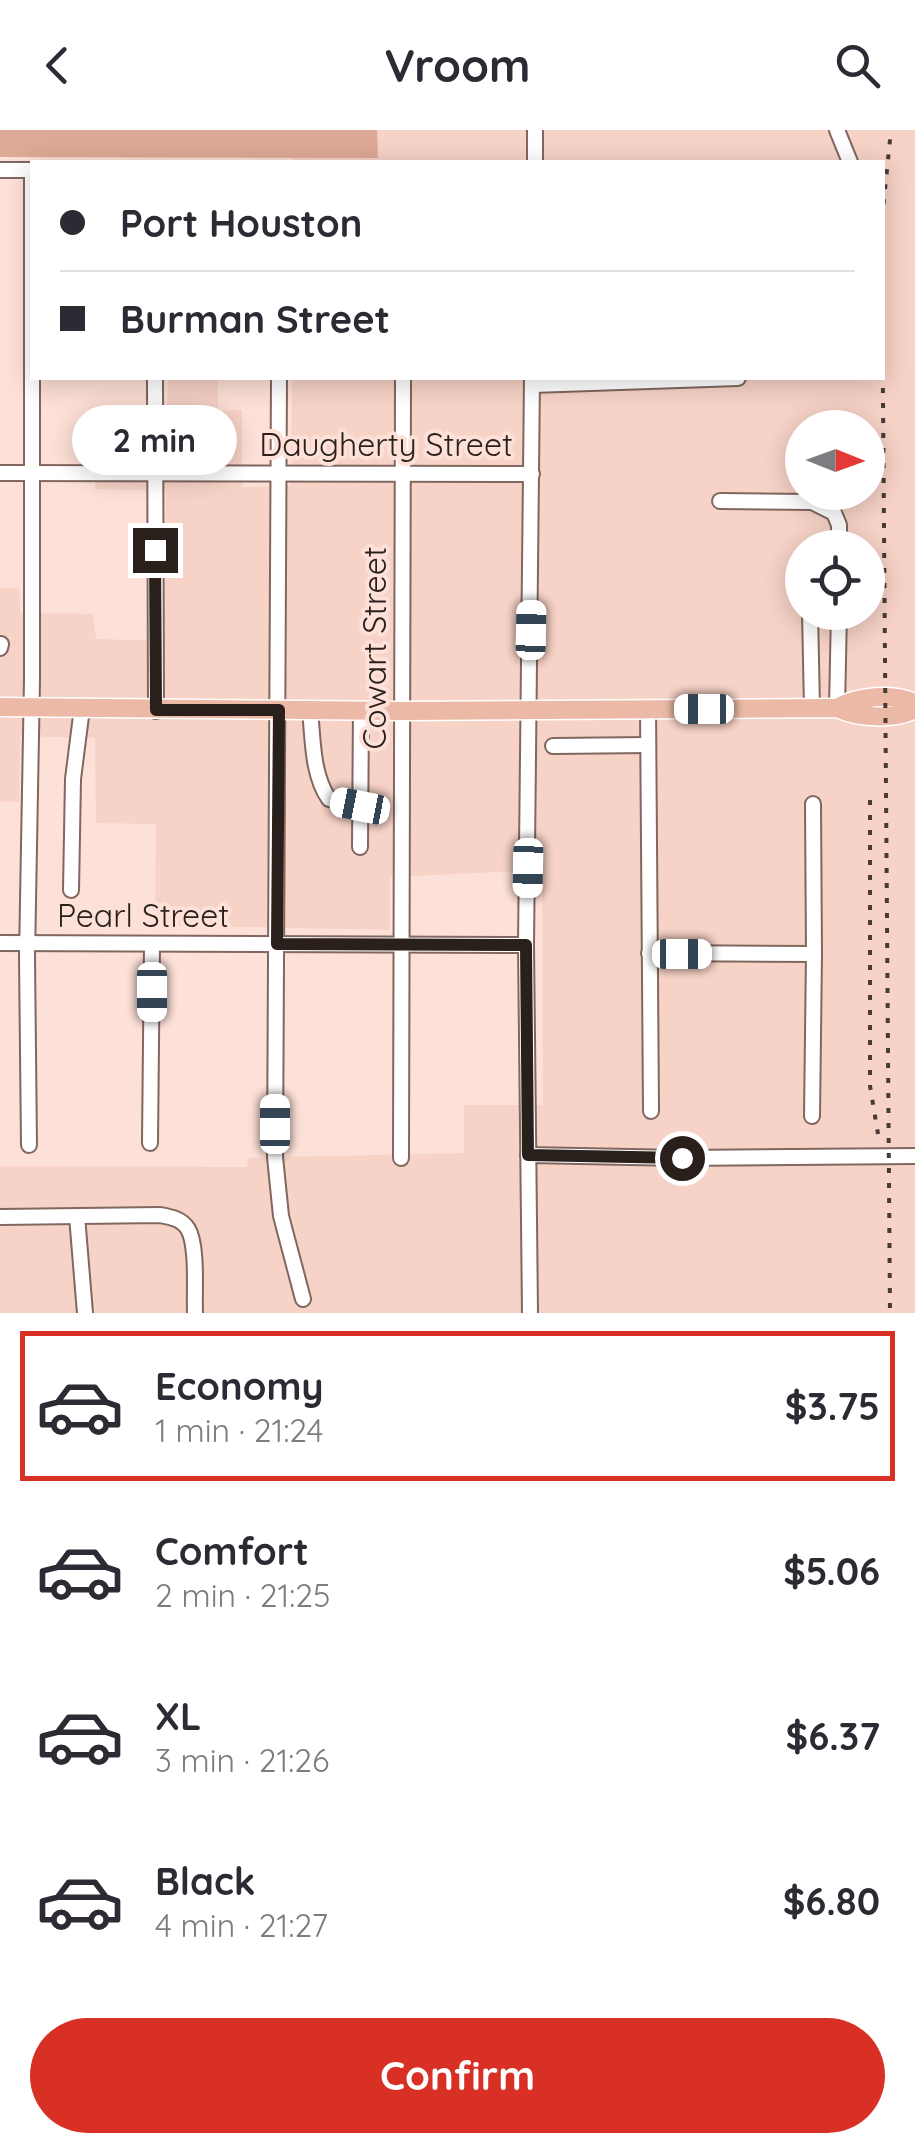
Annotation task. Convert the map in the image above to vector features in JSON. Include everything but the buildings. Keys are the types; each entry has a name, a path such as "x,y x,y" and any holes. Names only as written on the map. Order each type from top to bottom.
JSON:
{"main road":[{"path":"0,707 404,711 837,708 854,716 906,714 915,706"}],"street":[{"path":"535,130 535,160"},
{"path":"837,130 849,160"},
{"path":"0,170 30,170"},
{"path":"29,1145 31,380"},
{"path":"155,380 156,710"},
{"path":"279,380 275,1157 281,1216 303,1299"},
{"name":"Cowart Street","path":"401,1158 403,380"},
{"path":"530,1313 526,945 532,381 601,380"},
{"name":"Daugherty Street","path":"0,473 532,474"},
{"path":"720,501 812,502 834,513 839,530"},
{"path":"810,630 812,708"},
{"path":"837,708 839,630"},
{"path":"71,890 72,778 82,708"},
{"path":"648,709 650,1110"},
{"path":"310,710 314,754 323,791 329,800 360,806"},
{"path":"360,847 361,710"},
{"path":"554,746 648,745"},
{"path":"812,1116 813,804"},
{"name":"Pearl Street","path":"0,943 526,945"},
{"path":"150,1143 152,944"},
{"path":"650,953 814,954"},
{"path":"528,1155 915,1156"},
{"path":"77,1216 85,1313"},
{"path":"0,1217 176,1218 188,1227 192,1240 194,1313"}],"shaded area":[{"path":"0,130 377,130 378,158 0,157"},
{"path":"377,130 915,130 915,1313 0,1313 0,1166 247,1167 248,1158 464,1153 464,1105 543,1105 542,870 390,877 390,930 155,925 156,824 96,823 95,738 20,736 19,802 0,802 0,588 19,588 20,613 93,614 96,639 164,641 166,491 95,489 96,411 167,411 168,380 218,380 218,411 242,410 242,487 291,486 292,380 885,380 885,160 292,160 377,158"}],"railway":[{"path":"885,189 891,130"},
{"path":"883,380 890,1313"},
{"path":"870,800 870,1086 878,1134"}],"route":[{"path":"155,550 156,710 279,710 277,944 526,945 528,1155 682,1158"}]}
